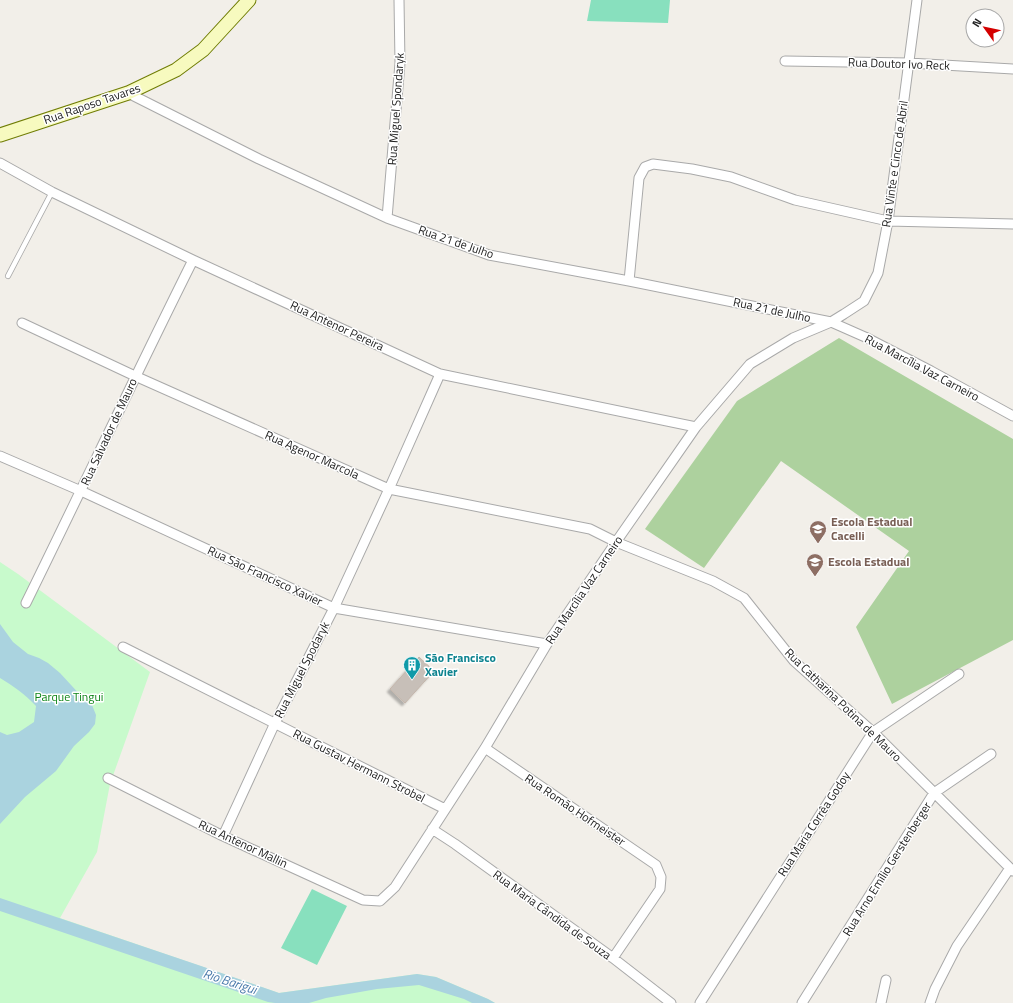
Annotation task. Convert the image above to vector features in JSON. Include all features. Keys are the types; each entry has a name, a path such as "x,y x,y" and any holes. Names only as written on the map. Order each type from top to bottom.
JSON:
{"main road":[{"name":"Rua Raposo Tavares","path":"0,135 128,93 176,70 203,50 249,0"}],"street":[{"name":"Rua Miguel Spondaryk","path":"388,218 400,63 399,0"},
{"name":"Rua Vinte e Cinco de Abril","path":"844,314 864,301 878,273 888,221 910,63 917,0"},
{"name":"Rua Doutor Ivo Reck","path":"785,61 910,63 1013,69"},
{"name":"Rua 21 de Julho","path":"128,93 259,159 388,218 489,255 629,281 830,322"},
{"name":"Rua Antenor Pereira","path":"0,163 52,192 193,260 440,374 696,427"},
{"path":"629,281 639,178 645,167 653,164 692,169 730,177 794,200 888,221 1013,224"},
{"name":"Rua Salvador de Mauro","path":"26,603 81,492 135,376 193,260"},
{"name":"Rua Marcília Vaz Carneiro","path":"380,901 395,887 485,748 547,644 696,427 750,364 793,338 830,322 844,314"},
{"name":"Rua Marcília Vaz Carneiro","path":"830,322 865,337 1013,416"},
{"name":"Rua Agenor Marcola","path":"22,323 135,376 389,489 590,529 616,542"},
{"name":"Rua Miguel Spodaryk","path":"223,836 276,723 334,608 440,374"},
{"name":"Rua São Francisco Xavier","path":"0,456 334,608 547,644"},
{"name":"Rua Catharina Potina de Mauro","path":"616,542 713,581 744,598 794,661 873,732 1011,870"},
{"name":"Rua Gustav Hermann Strobel","path":"123,647 445,809"},
{"name":"Rua Maria Corrêa Godoy","path":"700,1003 873,732 958,674"},
{"name":"Rua Romão Hofmeister","path":"485,748 656,865 661,877 660,889 613,958"},
{"name":"Rua Arno Emílio Gerstenberger","path":"802,1003 934,793 992,754"},
{"name":"Rua Antenor Mallin","path":"108,778 223,836 363,900 380,901"},
{"name":"Rua Maria Cândida de Souza","path":"432,829 613,958 671,1003"},
{"path":"930,1003 935,989 957,946 1011,870"},
{"path":"881,1003 886,980"}],"lane":[{"path":"8,276 52,192"}],"green space":[{"path":"591,0 670,0 668,23 587,21"},
{"path":"839,338 1013,439 1013,640 892,704 856,627 909,551 781,461 704,568 645,529 737,401"},
{"name":"Parque Tingui","path":"0,562 150,672 110,784 97,852 60,918 279,993 417,974 436,977 495,1003 0,1003"},
{"path":"312,889 347,906 317,965 281,948"}],"water":[{"path":"0,624 13,642 28,654 48,663 60,673 83,698 92,705 96,715 95,724 74,746 56,771 25,797 0,824 0,732 7,735 19,732 34,722 36,706 19,690 0,678"},
{"name":"Rio Barigui","path":"0,898 279,993 417,974 436,977 495,1003 472,1003 464,999 419,985 377,989 326,998 309,1003 268,1002 0,911"}],"building":[{"name":"São Francisco Xavier","path":"419,657 434,671 405,703 390,689"}],"place":[{"name":"Escola Estadual Cacelli","path":"818,544"},
{"name":"Escola Estadual","path":"815,577"},
{"name":"São Francisco Xavier","path":"412,680"}]}
